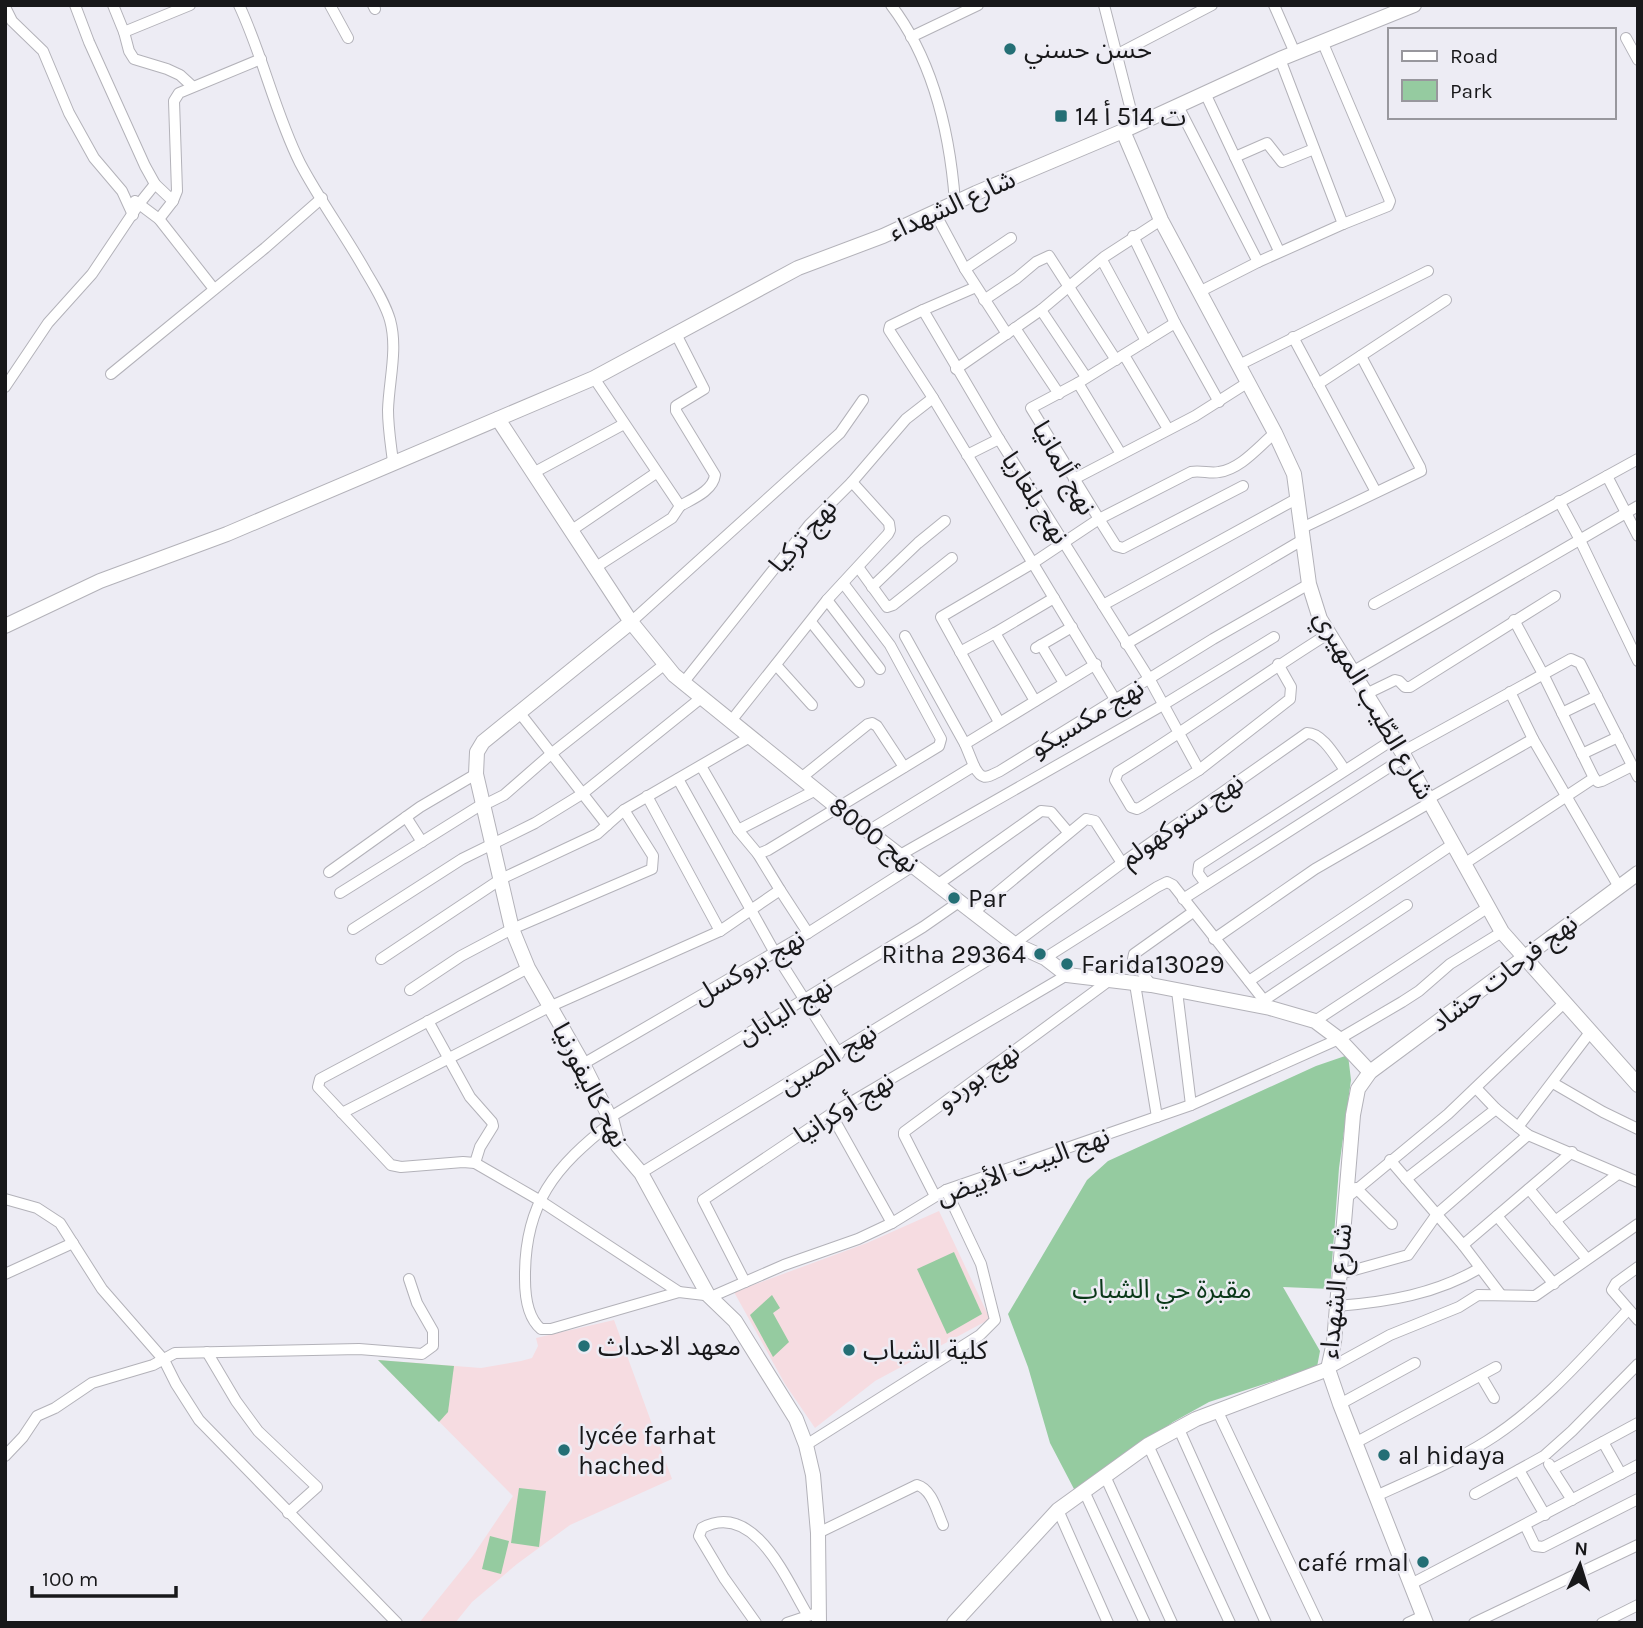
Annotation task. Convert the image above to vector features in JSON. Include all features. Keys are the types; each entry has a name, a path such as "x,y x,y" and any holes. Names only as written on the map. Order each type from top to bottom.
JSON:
{"street":[{"path":"75,5 145,166 155,184 173,201"},
{"path":"113,5 134,59 180,75 192,86"},
{"path":"124,32 190,5"},
{"path":"239,5 299,160 379,295 390,319 394,341 388,411 393,463"},
{"path":"330,5 348,38"},
{"path":"891,5 927,70 940,110 955,202"},
{"path":"911,37 978,5"},
{"path":"1104,5 1129,128"},
{"path":"1116,55 1212,5"},
{"path":"1275,5 1295,53"},
{"name":"شارع الشهداء","path":"5,626 100,581 227,534 594,378 798,268 935,213 1321,41 1413,5"},
{"path":"5,6 12,21 43,51 69,113 94,158 122,191 159,219 214,289"},
{"path":"1626,38 1638,60"},
{"path":"1199,292 1279,251 1388,206 1390,201 1321,41"},
{"path":"159,219 173,201 178,183 174,101 179,93 261,59"},
{"path":"1280,59 1343,224"},
{"path":"1205,93 1279,251"},
{"path":"1178,106 1258,261"},
{"name":"شارع الطّيب المهيري","path":"1129,128 1160,220 1275,433 1294,474 1309,584 1315,607 1328,634 1403,754 1502,932 1638,1085"},
{"path":"1236,157 1267,143 1282,162 1314,149"},
{"path":"5,387 48,323 92,274 155,184"},
{"path":"122,191 133,215"},
{"path":"111,374 321,198"},
{"path":"935,213 984,300 1059,394 1175,323"},
{"path":"956,369 1041,310 1133,236 1160,220"},
{"path":"1133,236 1175,323 1219,402"},
{"path":"965,270 1011,238"},
{"path":"984,300 1045,256 1050,257 1168,429"},
{"path":"1102,260 1146,341"},
{"path":"1239,365 1428,271"},
{"path":"976,287 890,326 889,331 933,398 1116,701"},
{"path":"1318,384 1446,300"},
{"name":"نهج بلغاريا","path":"923,310 956,369 1150,680 1199,770"},
{"path":"1041,310 1121,454"},
{"path":"596,567 672,518 680,506 715,481 715,475 676,411 676,406 704,389 676,334"},
{"path":"1293,337 1376,492"},
{"path":"1126,644 1303,533 1376,492 1420,473 1421,469 1361,356"},
{"path":"594,378 680,506"},
{"path":"1074,479 1219,402 1247,383"},
{"name":"نهج ألمانيا","path":"999,722 941,617 1033,563 1099,519 1031,408 1059,394"},
{"name":"نهج تركيا","path":"683,683 809,525 852,482 898,428 933,398"},
{"path":"329,872 406,817 476,774 477,752 480,746 631,622 840,433 863,400"},
{"name":"نهج 8000","path":"498,419 631,622 664,664 683,683 1014,944 1045,958 1067,975"},
{"path":"535,472 624,424"},
{"path":"1243,486 1123,548 1116,546 1099,519 1191,472 1225,470 1239,464 1275,433"},
{"path":"967,455 999,439"},
{"path":"1374,604 1638,459"},
{"path":"572,530 656,472"},
{"path":"1607,476 1638,536"},
{"path":"731,721 827,600 890,530 889,523 852,482"},
{"path":"1103,605 1298,498"},
{"path":"1559,502 1638,661"},
{"path":"1352,672 1638,506"},
{"path":"872,587 918,542 945,521"},
{"path":"858,567 887,607 952,558"},
{"path":"758,854 939,746 940,739 890,645 843,583"},
{"name":"نهج مكسيكو","path":"974,766 978,775 988,777 1116,701 1213,639 1309,584"},
{"path":"1366,694 1395,680 1405,687 1410,687 1555,597"},
{"path":"960,652 1054,598"},
{"path":"827,600 880,669"},
{"path":"1514,621 1594,778 1600,782 1632,766"},
{"path":"811,622 859,682"},
{"path":"1065,683 1038,646 1072,627"},
{"path":"995,632 1035,701"},
{"path":"1278,664 1291,687 1290,698 1199,770 1137,809 1131,807 1115,780 1118,772 1179,735 1278,664 1328,634"},
{"path":"868,831 974,766 965,744 905,635"},
{"path":"901,855 1163,705 1275,637"},
{"path":"1183,899 1403,754 1510,692 1575,659 1580,663 1638,777"},
{"path":"340,893 484,803 504,795 664,664"},
{"path":"965,744 1096,664"},
{"path":"776,665 812,705"},
{"path":"1510,692 1533,739 1619,887"},
{"path":"1563,713 1597,696"},
{"path":"354,929 430,878 492,843 535,823 582,794 701,698"},
{"path":"519,712 607,825"},
{"path":"801,778 868,724 873,723 904,767"},
{"name":"نهج ستوكهولم","path":"1014,944 1122,863 1307,733 1318,736 1345,770"},
{"path":"381,959 501,879 597,834 624,810 750,737"},
{"path":"1582,754 1618,737"},
{"path":"1206,884 1198,873 1199,865 1394,739"},
{"path":"1214,939 1315,869 1533,739"},
{"path":"701,766 738,830 758,854 808,933"},
{"name":"نهح كاليفورنيا","path":"476,774 512,929 528,968 583,1064 610,1120 618,1146 641,1173 708,1296 735,1321 796,1419 806,1444 813,1475 818,1533 815,1617"},
{"path":"1464,864 1594,778"},
{"path":"678,779 775,953 839,1054"},
{"path":"738,830 816,790"},
{"path":"647,796 720,930"},
{"path":"410,990 461,957 512,929 652,869 653,856 624,810"},
{"path":"937,885 1041,811 1051,812 1068,832"},
{"path":"406,817 422,842"},
{"path":"974,912 1086,819 1092,819 1122,863"},
{"path":"1249,981 1453,844"},
{"name":"نهج بروكسل","path":"583,1064 775,953 913,866"},
{"name":"نهج فرحات حشاد","path":"1370,1072 1638,873"},
{"path":"1045,958 1164,883 1170,883 1267,1004"},
{"path":"342,1113 549,1007 720,930 780,890"},
{"name":"نهج اليابان","path":"680,1292 551,1329 541,1329 530,1313 525,1279 529,1229 539,1200 564,1165 610,1120 923,927 959,902"},
{"path":"1267,1004 1407,905"},
{"path":"1315,1021 1487,908"},
{"path":"1151,985 1133,959 1134,954 1193,912"},
{"name":"نهج البيت الأبيض","path":"708,1296 858,1239 892,1223 946,1190 1191,1105 1339,1039 1419,991 1450,964 1502,932"},
{"name":"نهج الصين","path":"641,1173 839,1054 1014,944"},
{"path":"528,968 320,1079 318,1087 391,1165 401,1167 475,1163 539,1200 680,1292 708,1296"},
{"path":"1067,975 1151,985 1267,1004 1315,1021 1339,1039 1370,1072"},
{"name":"نهج أوكرانيا","path":"745,1282 703,1200 831,1114 1067,975"},
{"name":"نهج بوردو","path":"935,1196 904,1132 1110,980"},
{"path":"1135,984 1157,1117"},
{"path":"1177,991 1191,1105"},
{"path":"1345,1200 1476,1088 1565,1002"},
{"path":"428,1021 470,1097 493,1124 480,1147 475,1163"},
{"path":"1518,1127 1591,1031"},
{"name":"شارع الشهداء","path":"1370,1072 1360,1085 1355,1100 1338,1306 1328,1369 1425,1619"},
{"path":"1553,1083 1638,1129"},
{"path":"1476,1088 1496,1109 1528,1135 1638,1182"},
{"path":"1406,1179 1496,1109"},
{"path":"831,1114 892,1223"},
{"path":"1340,1274 1408,1255 1437,1214 1528,1135"},
{"path":"1463,1245 1572,1152"},
{"path":"1390,1160 1463,1245 1501,1295"},
{"path":"1555,1221 1618,1174"},
{"path":"1356,1188 1392,1224"},
{"path":"1530,1189 1587,1259"},
{"path":"806,1444 980,1335 995,1321 981,1264 946,1190"},
{"path":"5,1199 37,1208 60,1223 102,1289 164,1360 199,1420 397,1623"},
{"path":"1497,1216 1553,1284"},
{"path":"954,1623 1058,1510 1148,1445 1178,1427 1328,1369 1390,1335 1459,1307 1478,1295 1529,1297 1553,1284 1638,1224"},
{"path":"5,1274 73,1243"},
{"path":"1338,1306 1381,1302 1432,1290 1455,1282 1480,1268"},
{"path":"1638,1268 1614,1285 1613,1294 1638,1320"},
{"path":"5,1456 23,1437 37,1416 55,1408 92,1383 164,1360 175,1353 359,1349 427,1352 433,1346 434,1335 408,1279"},
{"path":"1376,1496 1462,1455 1510,1424 1556,1384 1628,1310"},
{"path":"207,1352 236,1401 258,1431 316,1485 316,1489 288,1513"},
{"path":"1340,1404 1415,1363"},
{"path":"1475,1493 1544,1456 1638,1364"},
{"path":"1355,1443 1496,1367"},
{"path":"1481,1376 1494,1398"},
{"path":"1217,1410 1318,1623"},
{"path":"1553,1469 1638,1423"},
{"path":"1178,1427 1266,1623"},
{"path":"1603,1442 1621,1474"},
{"path":"1148,1445 1230,1623"},
{"path":"1544,1456 1572,1500"},
{"path":"1411,1584 1638,1465"},
{"path":"1519,1470 1545,1515"},
{"path":"1105,1476 1172,1623"},
{"path":"818,1533 917,1485 928,1491 943,1525"},
{"path":"1084,1491 1144,1623"},
{"path":"1525,1525 1535,1546 1543,1547 1638,1499"},
{"path":"1058,1510 1108,1623"},
{"path":"757,1623 724,1578 699,1536 702,1528 709,1524 727,1521 743,1525 765,1544 815,1617 787,1623"},
{"path":"1474,1623 1638,1545"},
{"path":"1604,1622 1638,1605"},
{"path":"1408,1623 1425,1619"}],"shaded area":[{"name":"كلية الشباب","path":"939,1211 990,1319 875,1381 815,1428 785,1384 734,1292 867,1243"},
{"name":"lycée farhat hached","path":"614,1320 672,1479 570,1525 472,1602 455,1623 419,1623 472,1557 513,1496 378,1360 481,1368 532,1358 538,1346 536,1338"}],"green space":[{"name":"مقبرة حي الشباب","path":"1348,1055 1351,1080 1339,1168 1330,1289 1283,1287 1320,1351 1317,1367 1209,1402 1173,1422 1083,1488 1074,1489 1050,1443 1028,1367 1008,1314 1087,1180 1108,1161 1316,1066"},
{"path":"954,1252 982,1314 947,1334 917,1269"},
{"path":"772,1295 780,1308 773,1313 789,1342 773,1357 750,1315"},
{"path":"378,1360 454,1366 448,1412 439,1422"},
{"path":"519,1488 546,1491 539,1547 511,1543"},
{"path":"490,1536 509,1541 501,1574 482,1569"}],"place":[{"name":"حسن حسني","path":"1010,49"},
{"name":"14 ت 514 أ","path":"1061,116"},
{"name":"Par","path":"954,898"},
{"name":"Ritha 29364","path":"1040,954"},
{"name":"Farida13029","path":"1067,964"},
{"name":"معهد الاحداث","path":"584,1346"},
{"name":"كلية الشباب","path":"849,1350"},
{"name":"lycée farhat hached","path":"564,1450"},
{"name":"al hidaya","path":"1384,1455"},
{"name":"café rmal","path":"1423,1562"}]}
